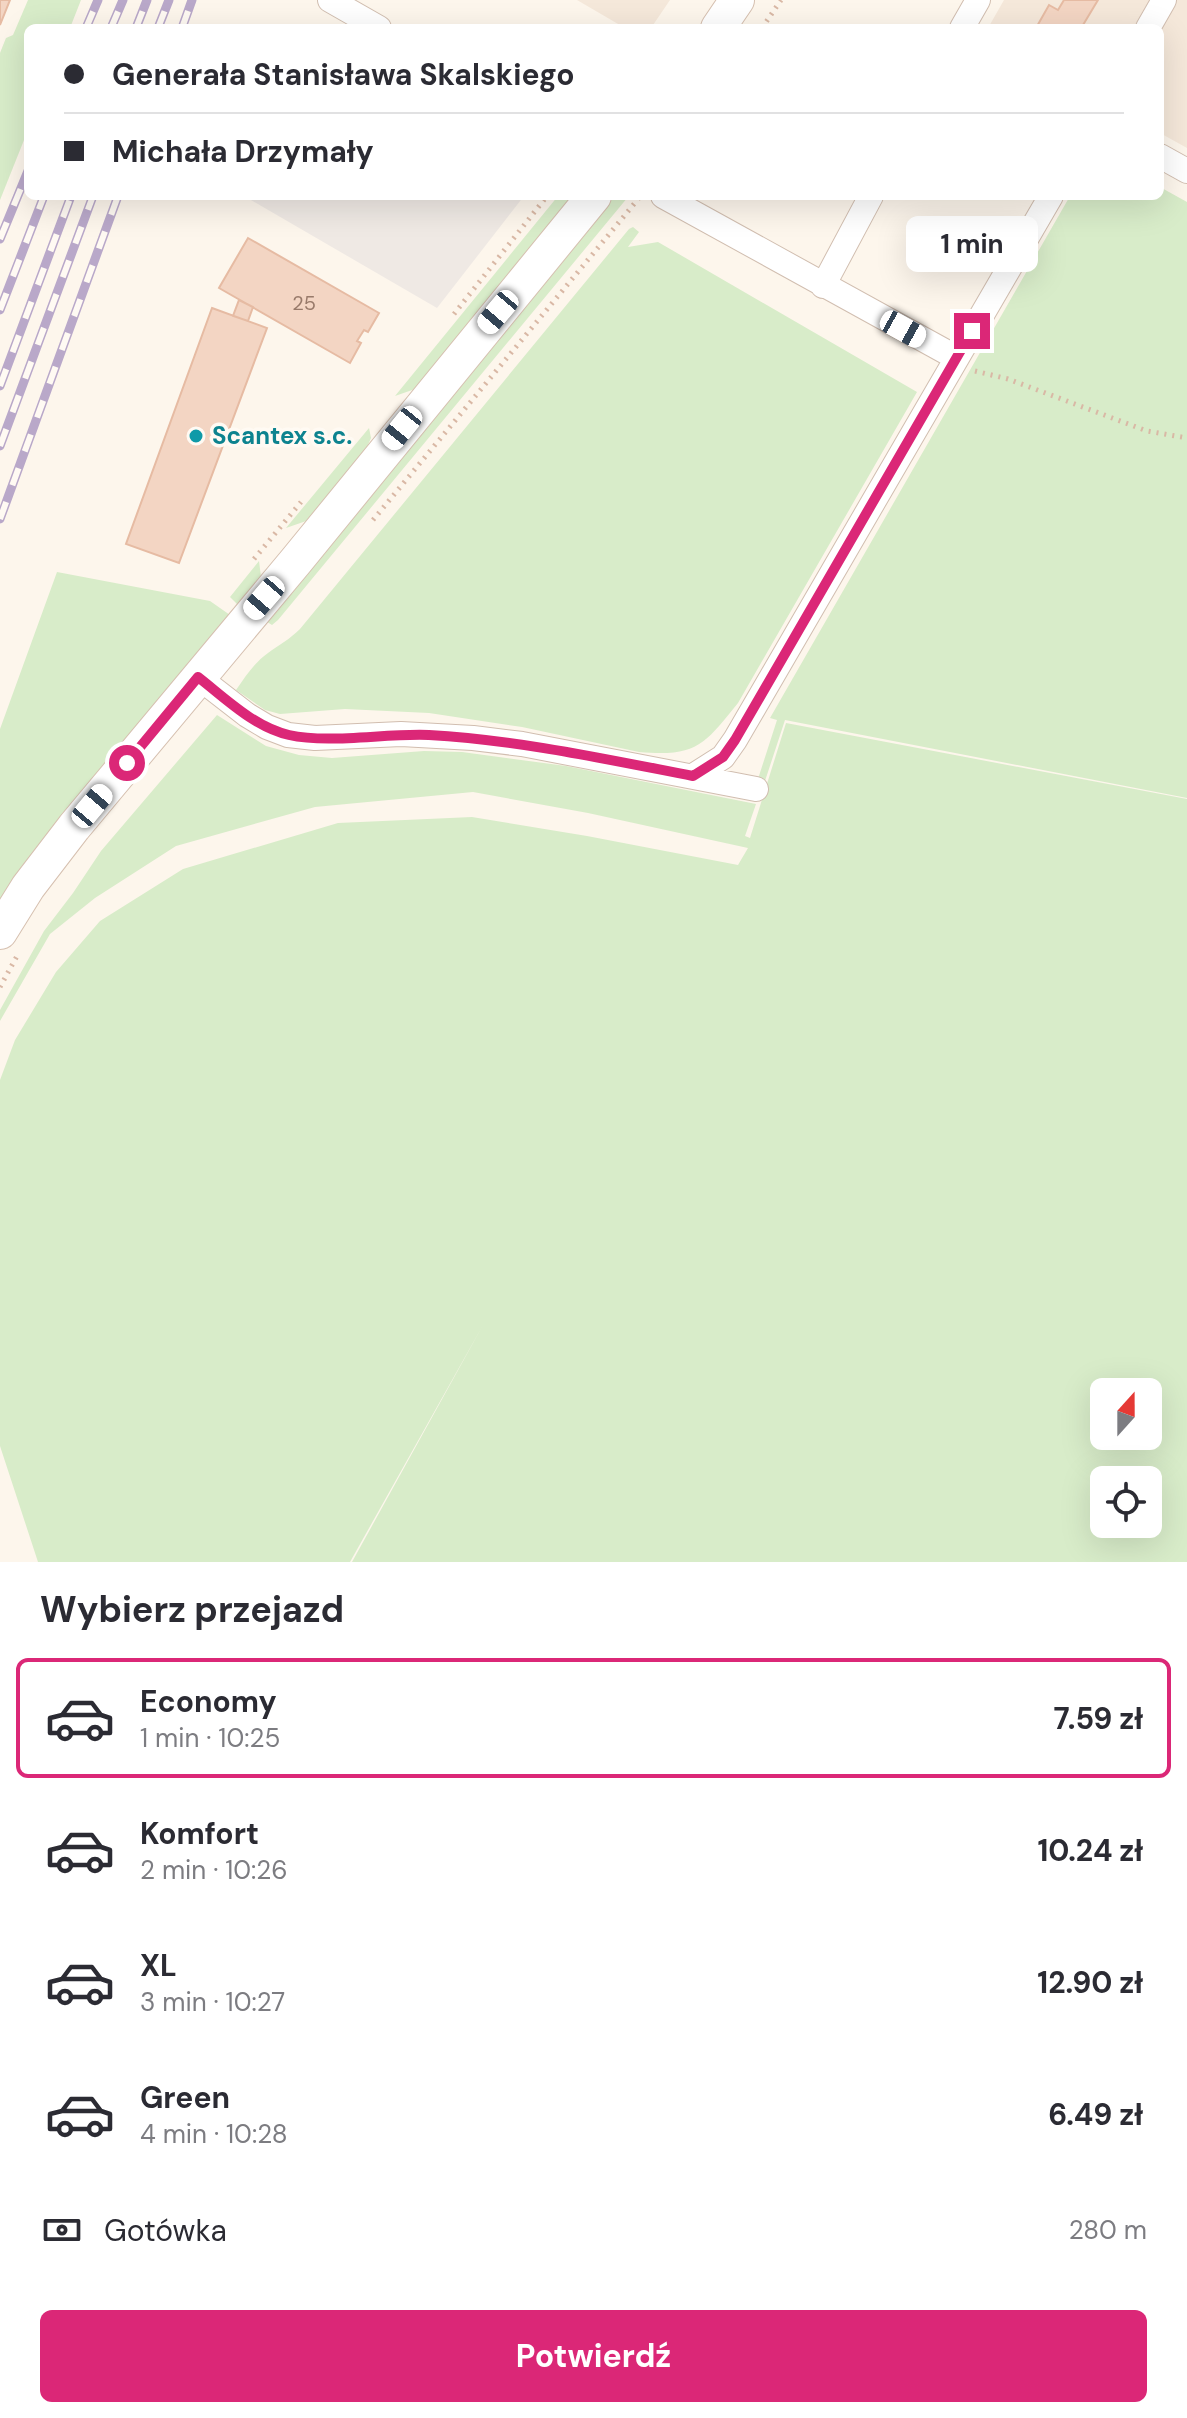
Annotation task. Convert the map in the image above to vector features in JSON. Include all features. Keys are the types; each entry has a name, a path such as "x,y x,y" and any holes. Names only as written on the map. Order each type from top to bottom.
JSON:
{"street":[{"path":"330,0 372,24"},
{"path":"721,24 737,0"},
{"path":"964,24 978,0"},
{"path":"1150,24 1164,0"},
{"path":"1164,158 1187,171"},
{"path":"0,932 44,865 591,200"},
{"path":"670,200 955,362"},
{"path":"823,286 869,200"},
{"path":"693,776 723,757 735,740 1049,200"},
{"path":"198,677 247,715 288,735 315,738 401,734 473,738 522,744 756,789"}],"path":[{"path":"765,24 781,0"},
{"path":"372,521 638,200"},
{"path":"955,362 1147,431 1187,438"}],"shaded area":[{"path":"577,0 670,0 654,24 618,24"},
{"path":"1004,0 1187,0 1187,148 1164,135 1164,24 990,24"},
{"path":"251,200 521,200 437,308"}],"green space":[{"path":"28,0 81,0 72,24 24,24 24,140 0,200 0,53 6,38 13,35"},
{"path":"1164,189 1187,202 1187,798 785,720 765,781 758,779 777,720 770,718 1068,200 1164,200"},
{"path":"555,200 571,200 415,389 395,396"},
{"path":"612,200 626,200 278,620 272,625 264,620 602,205"},
{"path":"633,227 639,232 628,247 658,242 917,392 738,703 716,729 698,745 687,750 639,752 522,727 429,713 345,709 280,714 265,710 236,690 258,661 300,629"},
{"path":"369,428 371,438 367,447 309,520 286,528"},
{"path":"259,561 261,577 238,605 230,597"},
{"path":"57,572 210,601 230,615 0,907 0,729"},
{"path":"217,715 266,746 299,755 332,758 424,751 462,752 566,766 756,804 745,836 750,838 786,723 1187,799 1187,1562 352,1562 483,1325 350,1562 38,1562 0,1446 0,1080 15,1040 56,972 100,921 183,869 338,823 472,817 738,865 748,848 473,792 315,807 176,846 95,898 50,934 0,1021 0,1010 44,931 101,851"}],"building":[{"path":"0,0 10,0 0,25"},
{"path":"1064,0 1098,0 1084,24 1038,24 1049,5 1058,10"},
{"name":"Scantex s.c.","path":"248,238 379,313 368,332 364,330 357,341 361,343 350,363 219,288"},
{"path":"239,300 253,307 248,321 233,316"},
{"name":"Scantex s.c.","path":"212,308 267,328 179,563 126,544"}],"railway":[{"path":"88,24 98,0"},
{"path":"113,24 123,0"},
{"path":"138,24 147,0"},
{"path":"160,24 169,0"},
{"path":"183,24 192,0"},
{"path":"0,239 24,181"},
{"path":"0,310 42,200"},
{"path":"0,386 70,200"},
{"path":"0,446 92,200"},
{"path":"0,519 117,200"}],"place":[{"name":"Scantex s.c.","path":"196,436"}],"route":[{"path":"127,763 198,677 247,715 288,735 315,738 401,734 473,738 522,744 693,776 723,757 735,740 972,331"}]}
